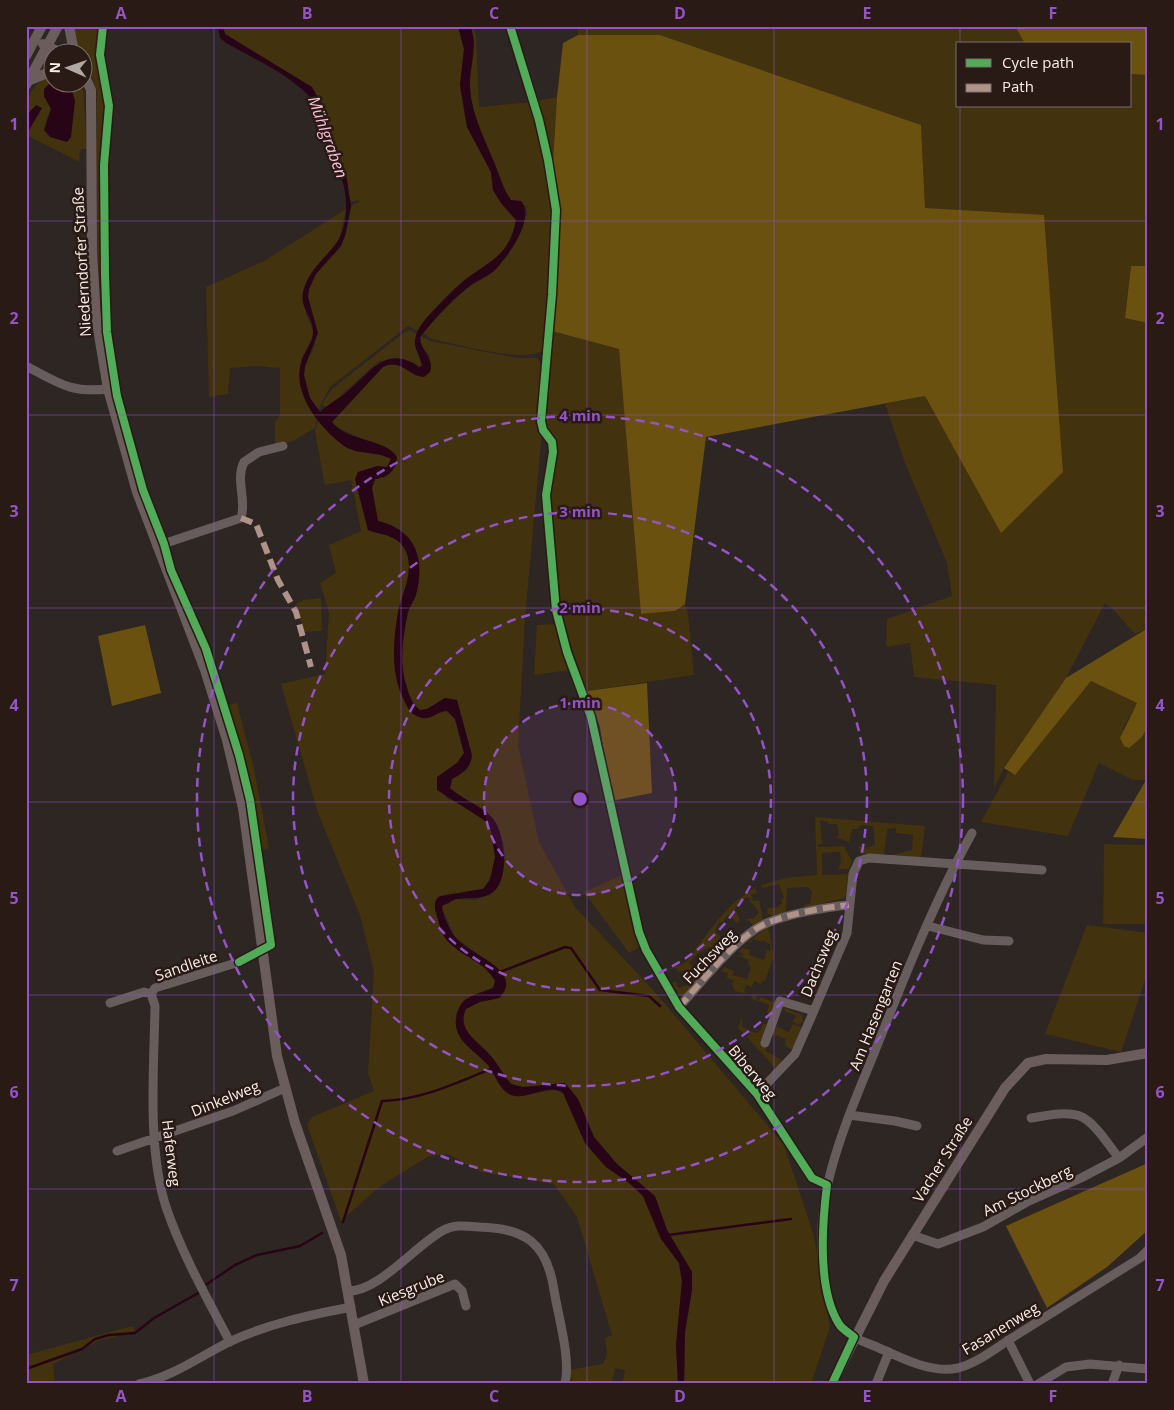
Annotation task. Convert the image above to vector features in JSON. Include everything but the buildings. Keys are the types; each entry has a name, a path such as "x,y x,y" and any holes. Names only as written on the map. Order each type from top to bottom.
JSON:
{"main road":[{"path":"26,56 42,26"},
{"path":"52,42 58,26"},
{"path":"69,26 72,42"},
{"path":"35,42 42,47"},
{"path":"28,82 42,62"},
{"path":"28,82 42,76"},
{"name":"Niederndorfer Straße","path":"90,92 92,99 92,251 96,317 108,389 123,448 157,546 218,706 241,798 272,1030 285,1088 341,1254 364,1384"},
{"name":"Vacher Straße","path":"832,1384 880,1287 912,1234 1005,1088 1028,1063 1046,1059 1107,1060 1148,1053"}],"street":[{"path":"26,366 71,388 82,390 108,389"},
{"path":"157,546 241,518 243,511 239,484 244,462 259,452 283,446"},
{"name":"Am Hasengarten","path":"854,1337 839,1325 828,1294 821,1235 828,1186 849,1116 928,926 955,864 972,833"},
{"name":"Dachsweg","path":"756,1094 795,1054 847,933 853,874 859,861 869,858 955,864"},
{"path":"955,864 1042,870"},
{"name":"Fuchsweg","path":"678,1007 743,939 766,923 826,907 849,905"},
{"path":"928,926 984,940 1009,941"},
{"name":"Sandleite","path":"110,1003 144,992 151,994 155,988 239,962"},
{"name":"Biberweg","path":"658,972 678,1007 756,1094 812,1178 828,1186"},
{"name":"Haferweg","path":"151,994 154,1006 154,1138 166,1206 197,1279 230,1342"},
{"path":"765,1043 780,1001 814,1011"},
{"name":"Dinkelweg","path":"117,1151 233,1111 285,1088"},
{"path":"1031,1118 1067,1114 1082,1117 1098,1132 1119,1158"},
{"path":"849,1116 896,1121 917,1126"},
{"name":"Am Stockberg","path":"912,1234 938,1244 983,1227 1027,1202 1081,1178 1119,1158 1148,1137"},
{"path":"348,1292 371,1286 410,1254 451,1227 487,1227 517,1231 532,1241 550,1272 565,1355 565,1384"},
{"name":"Fasanenweg","path":"854,1337 930,1368 944,1370 969,1364 1140,1258 1148,1250"},
{"name":"Kiesgrube","path":"354,1325 455,1284 462,1291 466,1306"},
{"path":"139,1384 157,1380 230,1342 290,1320 351,1306"},
{"path":"1008,1340 1030,1384"},
{"path":"876,1384 889,1352"},
{"path":"1038,1384 1049,1382 1066,1367 1090,1364 1148,1368"},
{"path":"1112,1384 1118,1365"}],"shaded area":[{"path":"73,26 101,26 98,60 107,102 102,164 102,220 106,309 104,326 95,231 97,93 92,79 92,42 75,42"},
{"path":"223,26 458,26 464,50 460,85 467,127 491,172 493,190 501,203 516,220 507,244 501,253 451,292 431,313 419,331 408,326 330,387 318,410 310,398 304,379 305,366 315,343 308,297 309,289 316,274 342,243 351,206 359,202 359,200 350,202 346,174 330,138 321,103 312,87 225,34"},
{"path":"470,26 473,26 476,36 479,107 532,102 553,210 546,341 542,351 532,354 505,354 489,351 432,339 423,333 435,318 466,288 493,271 527,215 526,207 521,201 511,200 505,191 474,112 470,80 474,39"},
{"path":"578,26 1015,26 1024,42 956,42 956,108 1132,108 1132,74 1148,75 1148,266 1131,266 1125,318 1148,323 1148,628 1135,634 1113,609 1105,603 1066,678 1004,768 994,788 996,685 914,677 910,643 886,647 887,619 952,596 947,563 905,463 885,404 925,396 1001,532 925,208 921,125 660,35 578,35"},
{"path":"1015,26 1148,26 1148,75 1132,74 1132,42 1024,42"},
{"path":"578,35 660,35 921,125 925,208 1044,215 1063,472 1001,533 925,396 706,437 685,604 675,611 641,614 619,349 552,331 557,211 552,178 557,97 563,43"},
{"path":"42,81 42,92 46,92 44,96 51,109 44,126 68,92 83,92 87,148 80,150 79,162 26,135 26,129 29,129 28,98"},
{"path":"557,97 553,164 536,101"},
{"path":"346,209 339,241 318,264 306,282 306,315 313,330 312,339 307,348 300,386 317,418 315,428 291,442 275,445 275,422 280,415 280,368 257,366 230,368 228,394 209,397 206,287 266,260"},
{"path":"1131,266 1148,266 1148,323 1125,318"},
{"path":"410,330 417,334 417,351 422,365 419,367 413,362 379,361 330,405 325,407 322,404 332,389 406,331"},
{"path":"552,331 619,349 641,614 675,611 685,604 688,614 694,675 587,691 561,618 547,504 555,441 544,423"},
{"path":"421,336 430,341 517,358 537,358 541,364 539,422 542,431 525,619 518,745 539,842 575,907 654,991 784,1145 814,1236 830,1327 811,1384 684,1384 685,1332 692,1290 692,1272 667,1230 655,1197 617,1164 594,1137 578,1099 565,1083 523,1087 511,1084 493,1058 474,1040 466,1029 464,1016 466,1009 480,1002 499,998 503,973 455,937 442,908 443,905 456,899 475,900 490,895 503,871 505,857 503,842 492,817 450,789 452,779 467,768 470,755 457,700 445,698 427,709 420,710 413,702 405,684 402,648 409,610 416,595 419,582 418,559 410,539 402,531 378,521 372,488 375,479 386,477 393,470 396,465 396,458 391,452 338,427 332,422 383,367 388,365 401,366 417,376 430,357 420,344"},
{"path":"318,421 344,446 383,455 391,459 387,467 377,466 356,484 368,530 391,537 399,542 407,554 409,562 409,572 395,630 394,655 397,680 405,703 412,714 447,711 455,719 464,753 457,763 442,773 446,798 481,817 489,826 495,841 494,867 483,889 446,895 435,909 444,937 448,942 487,967 496,981 493,987 464,1000 456,1027 461,1040 488,1065 499,1084 519,1096 554,1090 563,1093 585,1143 606,1167 628,1182 643,1196 661,1239 679,1263 682,1281 676,1345 678,1384 622,1384 625,1370 615,1368 612,1382 621,1384 573,1384 571,1376 568,1376 568,1370 603,1364 607,1355 605,1338 612,1335 577,1217 554,1184 481,1172 448,1154 429,1156 379,1187 341,1221 307,1125 312,1117 374,1091 368,1073 374,971 360,915 318,813 281,684 325,674 329,613 320,583 336,573 329,545 361,531 351,480 325,485 315,432"},
{"path":"321,598 322,631 304,632 296,604 303,600"},
{"path":"145,625 161,693 112,706 98,636"},
{"path":"537,625 555,625 570,670 534,675"},
{"path":"1148,628 1148,726 1142,737 1129,748 1124,746 1120,738 1137,703 1091,681 1015,775 1004,768 1066,678"},
{"path":"1091,681 1137,703 1123,729 1142,737 1148,726 1148,780 1133,780 1099,763 1068,836 981,822 1008,772 1015,775"},
{"path":"647,683 652,793 611,801 600,727 587,691"},
{"path":"237,703 254,769 269,848 261,850 248,774 228,705"},
{"path":"1146,780 1148,780 1148,839 1113,837"},
{"path":"815,817 925,826 921,858 891,855 912,850 913,835 896,833 896,828 887,829 884,854 861,854 858,846 865,848 875,845 873,826 861,825 857,829 852,829 849,842 836,837 839,835 837,824 828,824 828,822 820,820 822,844 818,844 818,847 844,846 852,861 849,869 838,869 841,862 840,852 822,853 822,875 848,874 844,898 804,908 806,904 810,904 812,891 808,887 787,888 786,912 770,916 767,912 768,908 778,907 782,903 781,899 784,898 779,884 762,888 761,885 786,878 817,875"},
{"path":"1104,844 1148,845 1148,924 1103,924"},
{"path":"622,875 641,946 629,953 584,892"},
{"path":"755,888 757,893 751,895 753,901 759,900 763,919 753,925 747,919 754,918 759,912 749,900 752,899 746,897 735,909 740,920 737,923 728,915 722,923 719,922 715,931 722,939 720,941 730,948 708,971 705,968 716,956 709,947 697,954 689,963 704,976 686,995 679,996 672,983 676,981 678,988 691,984 687,970 678,972 676,968 665,970 687,961 726,911 745,894"},
{"path":"1087,925 1148,933 1148,971 1121,1052 1045,1034"},
{"path":"768,927 774,956 765,981 761,984 754,981 752,987 746,985 744,991 747,994 735,991 732,984 735,981 727,978 728,973 721,971 725,967 734,971 733,975 747,979 751,968 748,963 749,960 736,955 743,956 743,954 738,952 743,948 750,950 749,955 764,960 767,950 771,951 770,944 762,940 761,942 753,939 751,943 748,942"},
{"path":"752,995 757,996 756,999 759,1000 760,997 777,1003 773,1015 767,1013 769,1005 751,998"},
{"path":"785,1008 802,1015 803,1022 798,1025 792,1021 797,1016 784,1011"},
{"path":"742,1016 742,1027 756,1033 760,1032 750,1028 760,1031 763,1023 769,1026 766,1051 783,1061 776,1069 747,1037 750,1034 746,1031 743,1033 738,1028"},
{"path":"793,1024 803,1028 792,1050 785,1045 786,1039 772,1034 775,1026 789,1032"},
{"path":"1148,1163 1148,1230 1107,1267 1047,1308 1006,1226"},
{"path":"132,1326 135,1331 98,1341 53,1364 55,1384 26,1384 26,1355"}],"water":[{"name":"Mühlgraben","path":"218,26 223,26 225,34 312,87 321,103 330,138 346,174 351,206 345,236 341,246 316,274 309,289 308,297 318,333 305,366 304,375 310,398 320,412 345,394 372,369 388,359 397,358 419,367 422,366 415,344 416,335 421,325 459,285 498,256 513,232 516,220 501,203 493,190 491,172 467,127 460,85 464,49 458,26 470,26 474,39 470,91 474,112 505,191 511,200 521,201 525,208 523,227 513,247 494,271 459,295 441,312 420,337 422,346 431,363 430,372 424,377 413,374 400,366 389,365 383,367 332,422 347,433 384,446 397,457 393,470 388,475 375,479 372,488 378,521 402,532 410,539 418,558 419,582 416,595 408,612 403,639 402,657 409,695 412,702 420,710 427,709 445,698 457,700 472,755 466,770 452,779 450,788 489,815 498,827 501,836 504,859 501,880 497,889 482,897 455,900 443,905 442,908 449,927 457,939 494,965 506,980 505,989 499,998 480,1002 466,1009 464,1023 466,1029 474,1040 493,1058 511,1084 523,1087 565,1083 578,1099 594,1137 617,1164 655,1196 667,1230 692,1272 692,1290 685,1332 684,1384 678,1384 676,1345 682,1281 679,1263 661,1239 643,1196 628,1182 606,1167 585,1143 563,1093 558,1090 545,1090 517,1096 507,1093 503,1090 488,1065 465,1043 457,1030 457,1013 462,1003 471,996 493,988 495,981 485,968 458,950 446,939 442,933 435,911 435,904 440,896 483,889 490,880 495,857 491,831 484,820 437,790 437,777 457,763 464,753 455,719 447,711 425,718 416,716 407,706 397,680 394,660 396,628 409,572 409,562 407,554 399,542 391,537 368,530 355,479 358,472 377,466 387,467 391,459 349,449 335,439 317,420 310,409 304,398 299,375 301,363 313,335 312,325 302,297 311,274 336,243 343,229 346,213 344,187 330,152 319,113 311,99 298,85 288,78 226,43 220,38"},
{"path":"44,92 72,92 75,101 71,137 67,142 50,137 44,130 51,109 44,96"},
{"path":"36,105 42,108 29,130 26,129 26,116"}],"waterway":[{"path":"500,972 565,947 571,948 600,990 649,996 660,1006"},
{"path":"343,1222 382,1101 411,1098 425,1094 493,1068"},
{"path":"668,1235 791,1219"},
{"path":"207,1284 235,1265 257,1255 300,1246 322,1233"},
{"path":"26,1369 82,1349 95,1339 109,1335 135,1333 154,1318 200,1292"}],"marked path":[{"path":"241,518 256,524 278,580 296,612 311,667"},
{"path":"679,1007 732,948 756,929 767,923 796,914 849,905"}],"cycle path":[{"path":"103,26 100,55 109,106 104,165 107,332 117,396 143,490 164,544 171,570 206,649 239,755 250,800 271,945 239,962"},
{"path":"510,26 539,120 556,210 552,295 541,421 543,430 552,442 553,452 546,495 556,610 567,652 591,717 639,932 646,950 679,1007 757,1094 812,1178 827,1185 823,1237 824,1275 827,1293 839,1324 854,1337 832,1384"}]}
